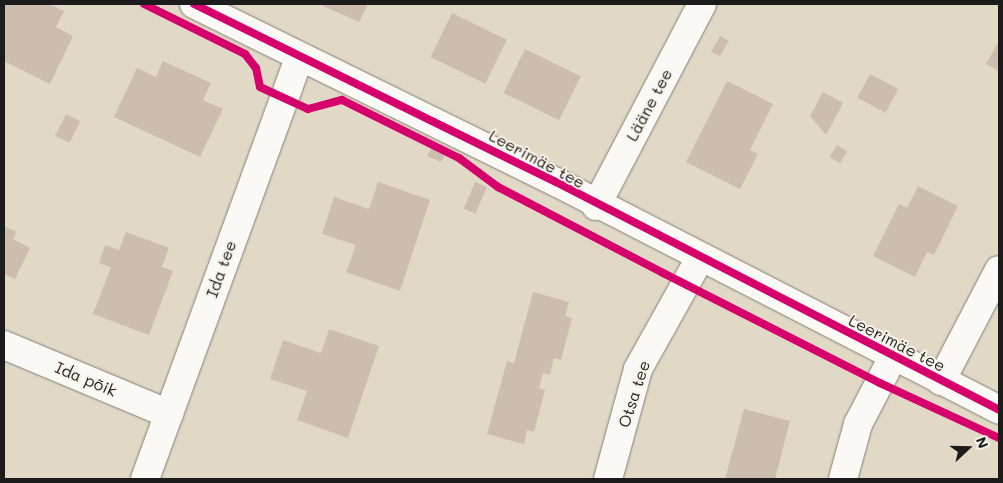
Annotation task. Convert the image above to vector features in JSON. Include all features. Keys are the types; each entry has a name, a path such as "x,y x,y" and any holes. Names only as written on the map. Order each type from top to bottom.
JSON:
{"street":[{"name":"Leerimäe tee","path":"194,4 298,59 413,110 700,260 999,410"},
{"name":"Lääne tee","path":"596,206 702,4"},
{"name":"Ida tee","path":"145,479 298,59"},
{"name":"Otsa tee","path":"608,479 638,369 700,260"},
{"path":"941,381 999,270"},
{"name":"Ida põik","path":"4,345 169,414"},
{"path":"843,479 858,424 893,356"}],"building":[{"path":"4,4 49,4 64,11 56,27 73,36 50,84 4,61"},
{"path":"319,4 368,4 359,22"},
{"path":"452,13 507,40 485,84 431,57"},
{"path":"720,36 729,41 720,57 711,52"},
{"path":"999,41 999,71 986,64"},
{"path":"525,49 581,76 559,120 504,93"},
{"path":"163,61 211,83 203,100 223,109 200,157 114,117 137,68 156,77"},
{"path":"870,74 898,89 886,113 857,98"},
{"path":"727,81 773,104 750,150 758,154 740,189 686,162"},
{"path":"823,92 843,103 826,135 810,116"},
{"path":"66,114 80,121 69,143 55,135"},
{"path":"837,145 847,151 840,163 830,157"},
{"path":"432,147 446,154 441,162 427,156"},
{"path":"378,182 430,200 400,291 346,272 356,245 322,234 334,197 369,209"},
{"path":"475,182 487,187 476,214 464,209"},
{"path":"918,186 958,206 934,255 927,252 915,277 873,256 899,204 907,208"},
{"path":"4,226 16,232 13,239 30,248 15,279 4,274"},
{"path":"126,232 169,248 162,267 173,271 149,335 93,314 111,267 99,263 105,245 119,250"},
{"path":"533,292 569,302 565,316 572,318 561,360 554,358 550,375 543,373 539,388 545,390 534,432 527,430 524,444 487,434 507,361 514,363"},
{"path":"329,329 379,346 348,438 297,420 307,391 270,379 283,340 321,353"},
{"path":"744,409 790,421 775,479 725,479"}],"cycle path":[{"path":"144,4 245,54 256,68 260,87 308,109 342,100 459,158 498,187 663,273 880,383 999,438"},
{"path":"194,4 556,182 999,410"}]}
